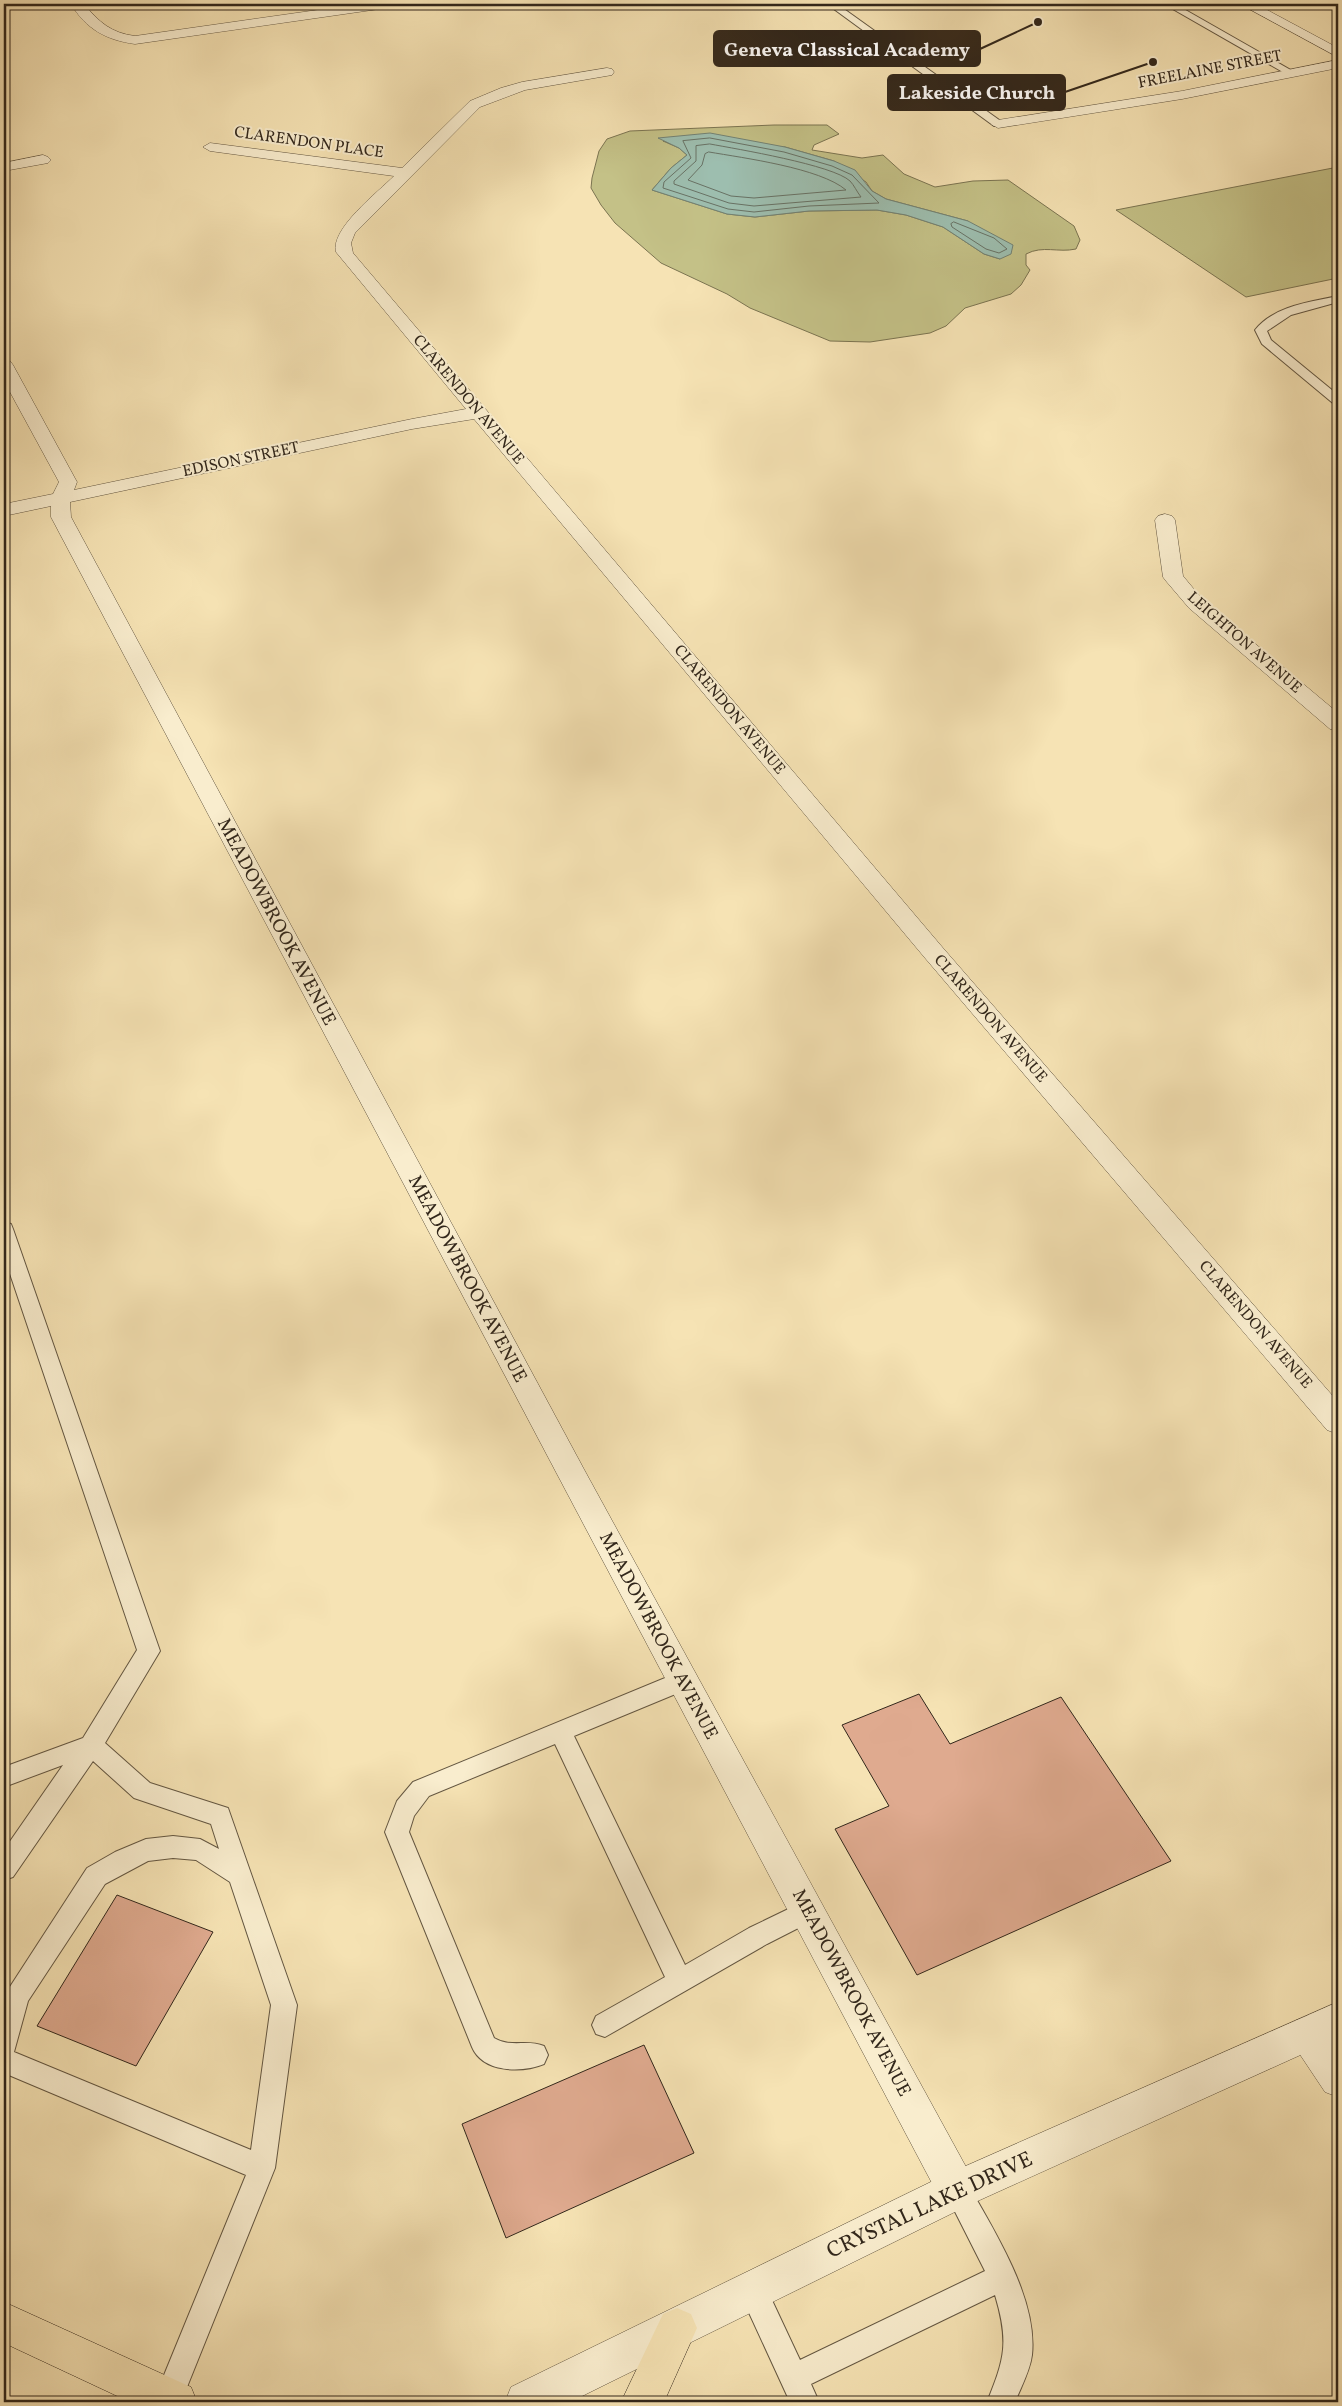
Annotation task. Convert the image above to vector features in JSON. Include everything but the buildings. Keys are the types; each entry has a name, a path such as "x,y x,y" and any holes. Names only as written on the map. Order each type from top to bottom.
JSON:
{"main road":[{"path":"4,2322 170,2401"},
{"path":"642,2402 677,2328"}],"street":[{"path":"77,4 98,29 106,35 135,40 386,4"},
{"path":"1247,4 1338,55"},
{"name":"FREELAINE STREET","path":"998,124 1182,95 1291,72 1338,55"},
{"name":"CLARENDON AVENUE","path":"607,72 522,85 494,93 475,104 348,231 343,240 343,248 478,412 934,953 1338,1422"},
{"name":"CLARENDON PLACE","path":"210,147 405,173"},
{"path":"4,167 43,160"},
{"name":"MEADOWBROOK AVENUE","path":"4,365 68,482 60,499 61,517 682,1680 957,2190"},
{"name":"EDISON STREET","path":"4,510 412,424 478,412"},
{"name":"LEIGHTON AVENUE","path":"1165,520 1173,577 1190,597 1338,724"},
{"path":"1323,2027 1338,2079"},
{"name":"CRYSTAL LAKE DRIVE","path":"526,2402 957,2190 1323,2027"}],"lane":[{"path":"831,4 998,124"},
{"path":"1169,4 1291,72"},
{"path":"1338,299 1286,313 1268,322 1261,330 1266,342 1338,401"},
{"path":"4,1229 149,1652 91,1745 4,1869"},
{"path":"535,2055 514,2059 497,2054 485,2047 398,1832 401,1814 408,1801 421,1789 682,1680"},
{"path":"560,1732 680,1981"},
{"path":"4,1777 91,1745"},
{"path":"91,1745 142,1791 220,1816 284,2005 262,2168 170,2401"},
{"path":"4,2046 17,1996 96,1876 146,1850 173,1847 200,1850 240,1875"},
{"path":"605,2025 807,1911"},
{"path":"4,2060 262,2168"},
{"path":"957,2190 1002,2277 1016,2324 1018,2355 1001,2402"},
{"path":"753,2291 799,2390 1002,2277"}],"shaded area":[{"path":"774,125 827,125 839,134 814,145 812,150 862,158 883,155 904,174 935,187 973,181 1008,180 1074,226 1080,240 1076,249 1038,250 1026,254 1026,265 1030,270 1021,285 1011,294 965,308 946,326 930,333 870,342 830,341 750,308 727,294 661,263 615,223 591,188 592,178 599,151 607,139 630,131","holes":["663,141 785,147 834,161 866,182 872,191 886,199 968,221 1000,259 984,254 943,227 906,215 877,210 809,211 755,217 727,214 652,190 671,168 687,155 679,148"]},
{"path":"1338,167 1338,278 1246,297 1116,210"}],"water":[{"path":"710,133 785,147 834,161 855,170 872,191 886,199 968,221 1013,245 1011,254 1000,259 984,254 943,227 906,215 877,210 809,211 755,217 727,214 652,190 671,168 687,155 679,148 658,138"}],"place":[{"name":"Geneva Classical Academy","path":"1038,22"},
{"name":"Lakeside Church","path":"1153,62"}]}
